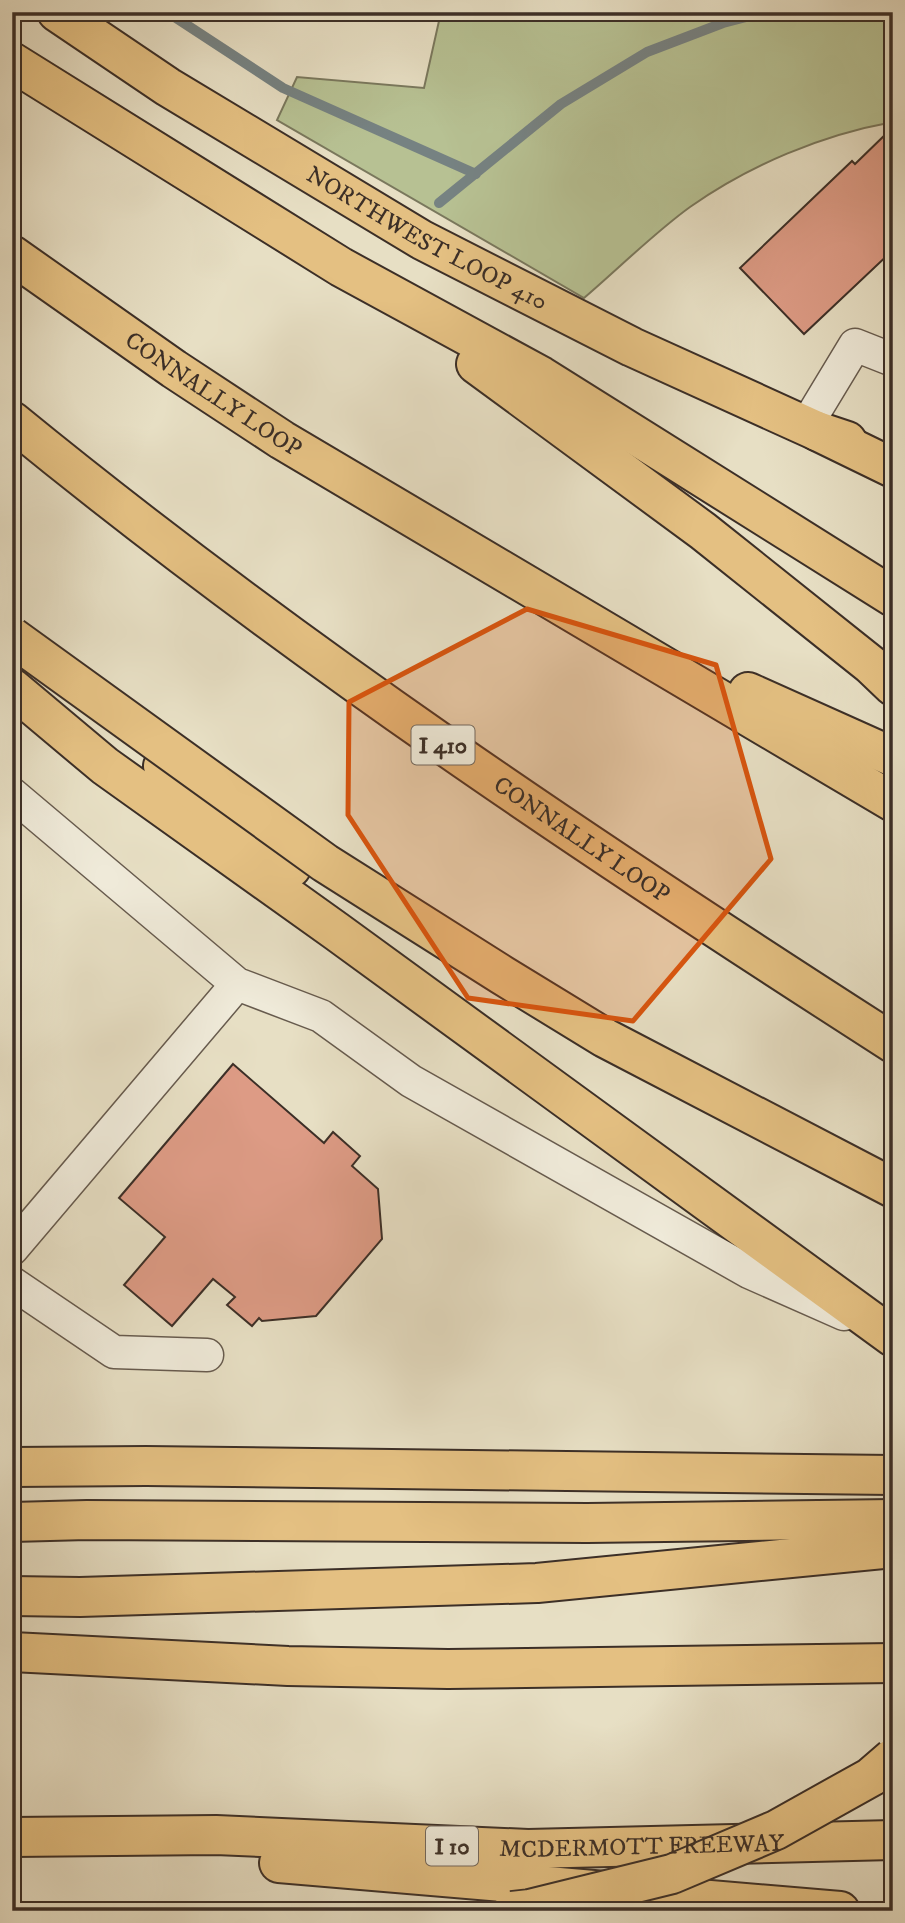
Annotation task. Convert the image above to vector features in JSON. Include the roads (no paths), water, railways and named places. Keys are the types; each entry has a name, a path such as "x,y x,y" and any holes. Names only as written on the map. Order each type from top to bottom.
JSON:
{"main road":[{"name":"NORTHWEST LOOP 410","path":"57,12 168,87 422,240 632,346 811,428"},
{"path":"12,62 341,267 541,376 893,597"},
{"name":"CONNALLY LOOP","path":"12,256 174,369 282,440 893,802"},
{"path":"341,267 703,531 871,665 893,686"},
{"name":"CONNALLY LOOP","path":"12,421 112,503 278,628 413,724 686,910 893,1043"},
{"path":"811,428 893,457"},
{"path":"811,428 893,468"},
{"path":"576,616 893,757"},
{"path":"12,635 97,713 251,838 463,997 597,1121"},
{"path":"12,635 325,863 502,975 606,1038 893,1188"},
{"path":"12,688 105,766 890,1335"},
{"path":"12,1467 146,1466 893,1475"},
{"path":"12,1522 87,1520 587,1523 893,1519"},
{"path":"12,1596 80,1597 537,1583 893,1548"},
{"path":"12,1652 288,1666 448,1669 893,1663"},
{"path":"512,1911 530,1909 672,1874 776,1830 871,1777 893,1758"},
{"name":"MCDERMOTT FREEWAY","path":"12,1838 216,1835 528,1849 893,1840"},
{"path":"12,1838 840,1911"}],"lane":[{"path":"811,428 855,345 893,360"},
{"path":"12,794 237,984 321,1016 411,1081 749,1272 890,1335"},
{"path":"12,1249 237,984"},
{"path":"12,1283 114,1352 207,1355"}],"waterway":[{"path":"167,12 283,88 476,174"},
{"path":"439,203 561,104 647,52 723,23 765,12"}]}
